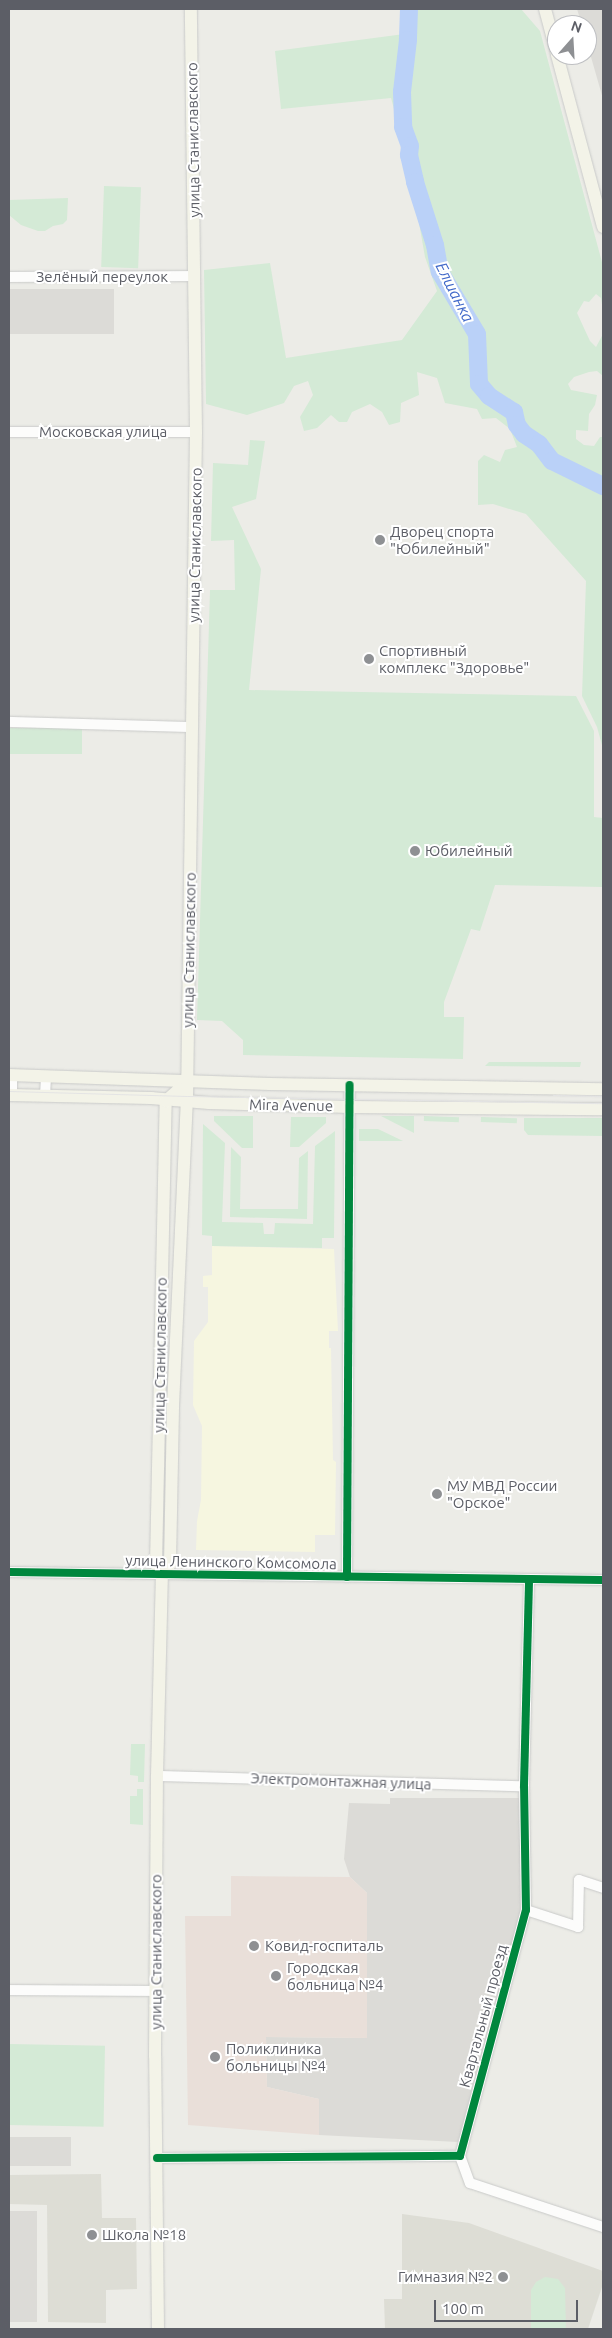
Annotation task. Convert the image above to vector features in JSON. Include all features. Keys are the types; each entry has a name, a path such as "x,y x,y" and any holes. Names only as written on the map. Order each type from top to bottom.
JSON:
{"main road":[{"name":"улица Станиславского","path":"162,1575 170,1564 173,1406 187,1101 196,432 191,9"},
{"path":"560,65 603,227"},
{"name":"Mira Avenue","path":"10,1076 187,1082 603,1089"},
{"path":"166,1100 187,1082"},
{"name":"Mira Avenue","path":"10,1096 350,1107 603,1109"},
{"name":"улица Станиславского","path":"158,2329 156,2158 157,1776 162,1575 156,1564 166,1100"}],"street":[{"name":"Зелёный переулок","path":"9,277 195,276"},
{"name":"Московская улица","path":"9,432 196,432"},
{"path":"9,722 192,727"},
{"path":"10,1076 10,1096"},
{"path":"46,1076 46,1096"},
{"path":"347,1577 350,1085"},
{"name":"улица Ленинского Комсомола","path":"9,1572 603,1580"},
{"name":"Квартальный проезд","path":"460,2156 526,1910 524,1786 529,1579"},
{"name":"Электромонтажная улица","path":"157,1776 524,1786"},
{"path":"526,1910 578,1927 578,1880 603,1888"},
{"path":"9,1990 156,1991"},
{"path":"156,2158 460,2156 470,2183 603,2227"}],"shaded area":[{"path":"412,9 521,9 540,31 547,57 547,65 549,65 603,266 603,311 601,298 596,294 589,302 584,301 577,313 590,341 596,347 603,334 603,376 597,371 589,372 574,377 568,384 571,390 597,395 595,405 589,414 588,431 576,430 576,439 584,445 594,446 600,437 603,437 603,749 597,727 582,696 586,581 526,514 493,504 478,505 478,461 484,455 500,462 505,450 517,447 510,429 496,418 482,419 477,409 445,403 437,378 417,372 419,395 401,403 400,422 389,425 382,412 370,404 352,412 347,422 339,422 331,415 317,428 304,431 300,417 313,395 308,381 294,386 284,403 247,415 206,404 204,270 270,263 286,358 402,340 437,291 425,257 408,160 391,98 281,109 275,51 412,33"},
{"path":"577,9 603,9 603,99 593,65 597,65 597,15 579,15"},
{"path":"104,186 141,187 138,268 101,267"},
{"path":"68,198 67,220 63,224 53,226 45,231 38,231 21,225 9,215 9,200"},
{"path":"9,289 114,289 114,334 9,334"},
{"name":"Юбилейный","path":"250,440 265,441 256,499 232,507 261,569 249,690 576,696 594,731 594,817 603,818 603,887 495,885 480,931 471,929 444,1002 444,1017 464,1017 463,1059 243,1055 243,1040 222,1021 197,1020 210,590 235,590 234,540 211,541 213,463 248,465"},
{"path":"9,728 82,728 82,754 9,754"},
{"path":"489,1062 581,1062 580,1067 485,1066"},
{"path":"214,1116 253,1116 253,1148 242,1148 214,1121"},
{"path":"381,1116 414,1116 414,1133"},
{"path":"424,1116 459,1117 459,1122 424,1121"},
{"path":"291,1117 326,1117 326,1123 299,1147 290,1147"},
{"path":"481,1117 517,1118 517,1123 481,1122"},
{"path":"524,1118 603,1118 603,1136 528,1135 524,1130"},
{"path":"203,1124 225,1143 222,1222 263,1223 264,1234 274,1234 275,1223 313,1224 315,1146 335,1131 334,1238 322,1238 322,1248 212,1246 212,1236 202,1235"},
{"path":"359,1129 378,1129 403,1141 359,1141"},
{"path":"231,1147 241,1157 240,1209 298,1209 299,1158 308,1151 307,1219 230,1217"},
{"path":"212,1246 334,1249 338,1331 329,1331 329,1348 331,1348 333,1460 336,1462 335,1535 315,1535 315,1552 196,1550 197,1521 201,1500 202,1426 193,1405 194,1341 208,1322 208,1287 203,1287 203,1276 212,1275"},
{"path":"131,1744 145,1744 144,1782 138,1782 138,1776 130,1775"},
{"path":"137,1789 143,1789 143,1825 130,1824 130,1796 137,1796"},
{"path":"390,1798 519,1798 521,1910 458,2142 319,2135 319,2099 267,2087 266,2037 366,2038 367,1893 350,1877 344,1859 349,1803 390,1804"},
{"name":"Городская больница №4","path":"231,1876 350,1877 367,1893 367,2038 266,2037 267,2087 319,2099 319,2135 188,2125 185,1916 231,1916"},
{"path":"9,2044 105,2046 104,2127 9,2125"},
{"path":"10,2137 71,2137 71,2166 10,2166"},
{"name":"Школа №18","path":"101,2174 102,2218 136,2218 137,2289 106,2290 106,2323 48,2322 47,2205 9,2204 9,2175"},
{"path":"9,2211 37,2211 37,2322 9,2322"},
{"name":"Гимназия №2","path":"402,2214 469,2223 603,2271 603,2284 588,2329 385,2329 384,2299 402,2299"},
{"path":"545,2277 558,2279 565,2288 566,2329 531,2329 531,2290 536,2282"}],"waterway":[{"name":"Елшанка","path":"409,9 408,40 402,92 403,127 410,146 409,155 415,182 435,245 440,272 477,334 479,384 489,396 514,412 517,425 524,434 539,444 552,461 603,486"}],"tram line":[{"path":"9,1091 603,1103"},
{"path":"553,1095 603,1096"}],"cycle path":[{"path":"347,1577 350,1085"},
{"path":"9,1572 603,1580"},
{"path":"157,2158 460,2156 526,1910 524,1786 529,1579"}],"place":[{"name":"Дворец спорта \"Юбилейный\"","path":"380,540"},
{"name":"Спортивный комплекс \"Здоровье\"","path":"369,659"},
{"name":"Юбилейный","path":"415,851"},
{"name":"МУ МВД России \"Орское\"","path":"437,1494"},
{"name":"Ковид-госпиталь","path":"254,1946"},
{"name":"Городская больница №4","path":"276,1976"},
{"name":"Поликлиника больницы №4","path":"215,2057"},
{"name":"Школа №18","path":"92,2235"},
{"name":"Гимназия №2","path":"503,2277"}]}
